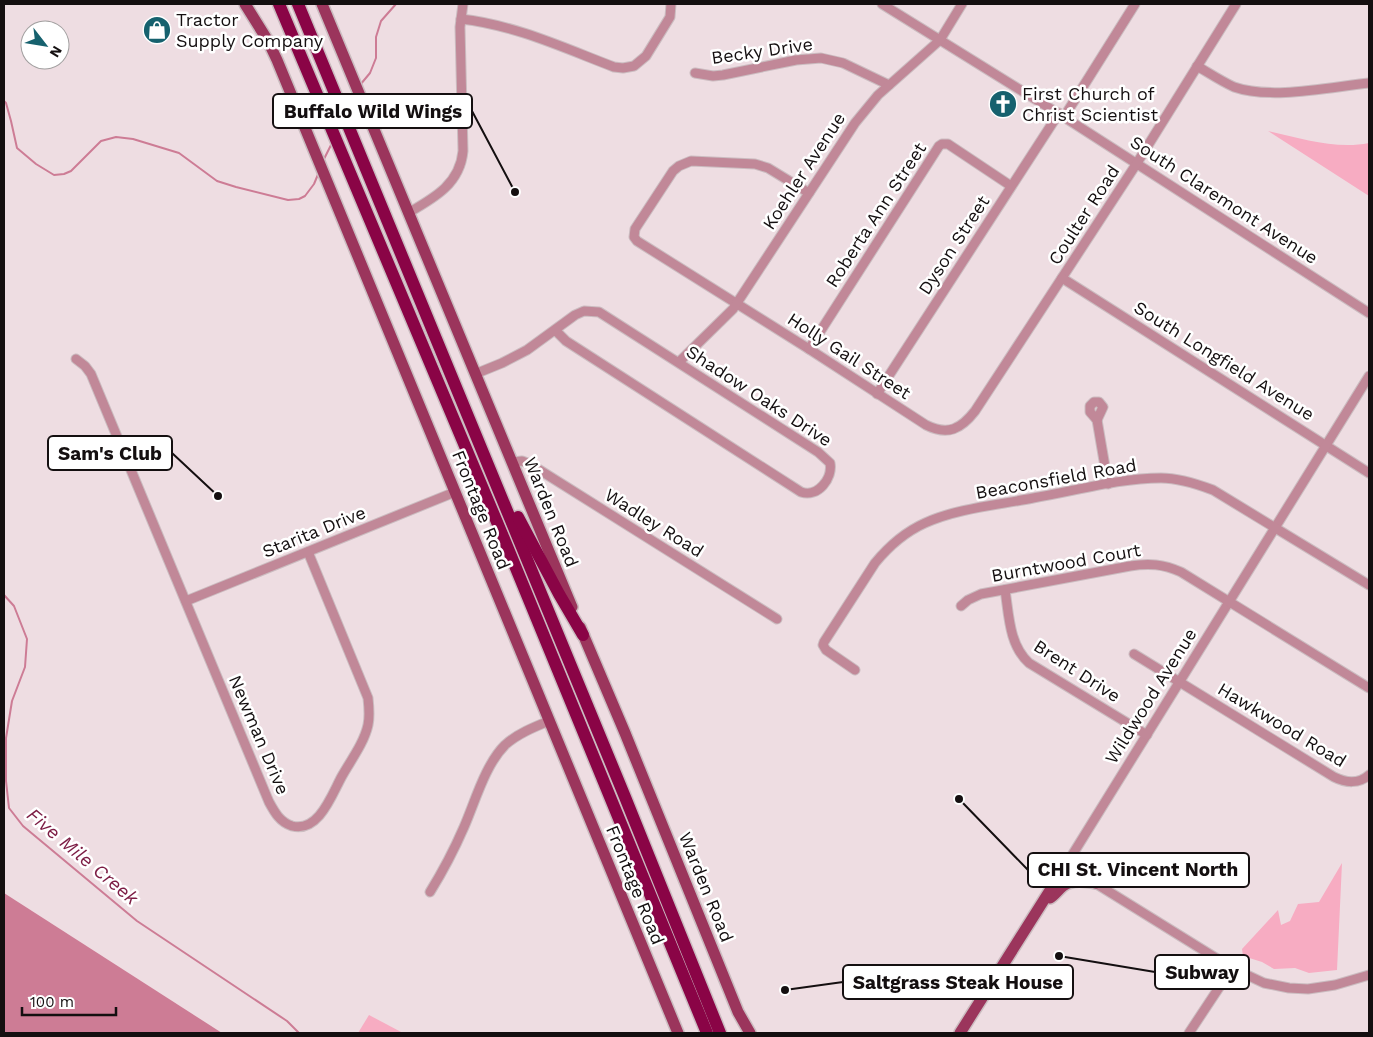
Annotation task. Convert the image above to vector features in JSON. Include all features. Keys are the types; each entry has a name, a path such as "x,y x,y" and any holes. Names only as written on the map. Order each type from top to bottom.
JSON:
{"highway":[{"path":"279,4 502,534 706,1033"},
{"path":"298,4 483,450 720,1033"},
{"path":"483,450 559,594 583,635"}],"main road":[{"name":"Frontage Road","path":"245,4 268,41 330,187 678,1033"},
{"name":"Warden Road","path":"322,4 625,733 738,1012 750,1033"},
{"name":"Wildwood Avenue","path":"965,1032 1066,865"},
{"path":"1042,902 1068,884 1076,881 1096,883"}],"street":[{"path":"408,214 446,188 455,177 460,166 463,151 461,18 463,4"},
{"path":"461,18 515,29 614,68 624,68 634,66 646,56 670,17 671,4"},
{"name":"South Claremont Avenue","path":"882,4 1062,115 1369,313"},
{"name":"Koehler Avenue","path":"679,362 736,304 855,123 888,85 932,49 940,40 962,4"},
{"name":"Dyson Street","path":"877,394 1012,186 1062,115 1135,4"},
{"name":"Coulter Road","path":"947,430 960,426 975,411 1137,163 1236,4"},
{"name":"Becky Drive","path":"695,73 712,76 723,75 796,60 821,58 843,63 888,85"},
{"path":"1197,66 1227,84 1257,92 1287,92 1369,83"},
{"name":"Roberta Ann Street","path":"809,349 939,146 948,144 1012,186"},
{"name":"Holly Gail Street","path":"810,193 760,165 726,161 691,161 673,171 635,228 634,236 637,242 809,349 926,425 938,430 947,430"},
{"name":"South Longfield Avenue","path":"1062,278 1369,473"},
{"name":"Shadow Oaks Drive","path":"475,374 502,364 528,350 579,312 599,312 827,459 831,467 830,472 818,491 808,494 803,493 566,341 555,330"},
{"name":"Newman Drive","path":"76,359 92,374 275,814 282,821 300,827 306,826 320,814 365,735 369,711 368,698 308,552"},
{"name":"Wildwood Avenue","path":"1066,865 1369,376"},
{"path":"1097,420 1108,484"},
{"name":"Wadley Road","path":"512,462 522,461 530,464 777,619"},
{"name":"Beaconsfield Road","path":"855,670 826,650 823,645 824,642 875,563 905,534 927,522 953,514 1108,484 1161,478 1193,483 1213,490 1369,585"},
{"name":"Starita Drive","path":"186,601 455,492"},
{"name":"Burntwood Court","path":"961,606 980,594 1130,566 1154,564 1181,572 1369,688"},
{"name":"Brent Drive","path":"1005,590 1013,639 1023,657 1147,735"},
{"name":"Hawkwood Road","path":"1134,654 1334,777 1348,782 1355,782 1369,776"},
{"path":"430,892 446,868 482,784 498,753 512,739 527,730 549,721"},
{"path":"1066,865 1232,968 1264,983 1304,989 1335,985 1369,975"},
{"path":"1189,1033 1232,968"}],"shaded area":[{"path":"1268,131 1331,144 1357,145 1369,143 1369,196"},
{"path":"1342,863 1337,970 1309,973 1295,968 1274,969 1262,962 1243,956 1242,949 1278,910 1281,925 1290,921 1298,904 1319,902"},
{"path":"4,893 222,1033 4,1033"},
{"path":"369,1015 403,1033 358,1033"}],"waterway":[{"name":"Five Mile Creek","path":"360,85 370,73 376,58 376,37 381,21 396,4"},
{"name":"Five Mile Creek","path":"349,113 354,93"},
{"name":"Five Mile Creek","path":"4,101 17,148 36,164 54,175 71,171 101,141 116,137 133,139 179,153 217,181 288,200 299,199 305,196 314,184 319,172"},
{"name":"Five Mile Creek","path":"323,161 332,143"},
{"name":"Five Mile Creek","path":"4,595 14,606 27,639 25,667 12,701 6,738 6,781 9,808 23,826 137,921 287,1021 299,1033"}],"place":[{"name":"Tractor Supply Company","path":"157,30"},
{"name":"First Church of Christ Scientist","path":"1003,104"},
{"name":"Buffalo Wild Wings","path":"515,192"},
{"name":"Sam's Club","path":"218,496"},
{"name":"CHI St. Vincent North","path":"959,799"},
{"name":"Subway","path":"1059,956"},
{"name":"Saltgrass Steak House","path":"785,990"}]}
